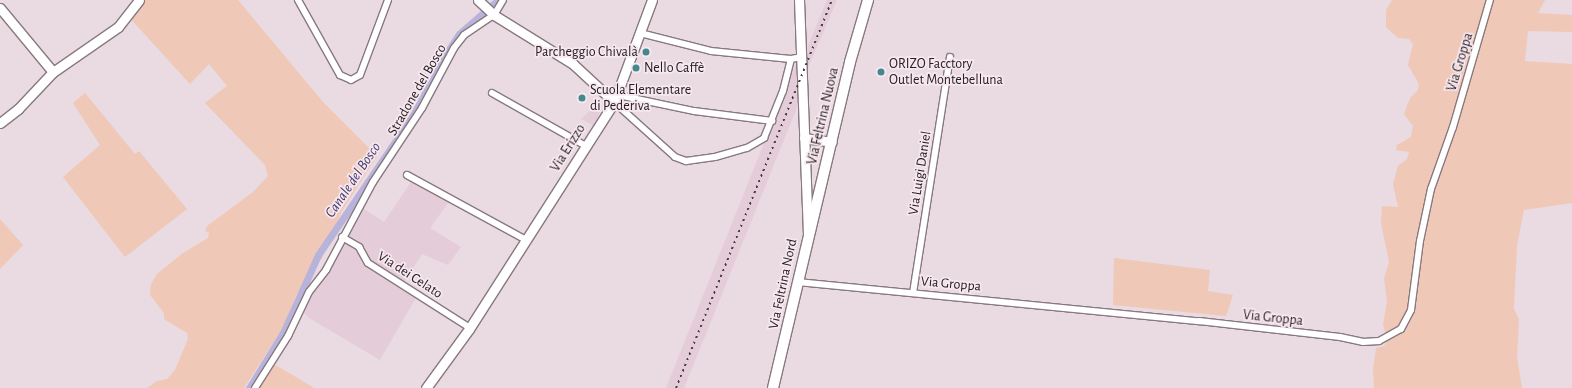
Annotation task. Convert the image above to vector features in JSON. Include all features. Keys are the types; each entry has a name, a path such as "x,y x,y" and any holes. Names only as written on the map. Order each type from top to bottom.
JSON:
{"main road":[{"path":"0,122 18,110 52,72 118,27 139,0"},
{"name":"Via Erizzo","path":"426,388 470,328 616,98 652,0"},
{"name":"Via Feltrina Nord","path":"773,388 808,239 799,0"},
{"name":"Via Feltrina Nuova","path":"808,239 868,0"},
{"path":"480,3 492,13 573,64 616,98"},
{"path":"0,8 52,72"},
{"path":"804,138 832,142"}],"street":[{"path":"298,0 340,75 351,80 360,75 388,0"},
{"name":"Stradone del Bosco","path":"255,388 270,367 304,301 326,270 342,237 373,182 422,108 454,48 464,35 492,13 503,0"},
{"name":"Via Groppa","path":"798,282 1199,321 1340,337 1362,342 1379,341 1392,336 1402,329 1411,310 1422,234 1431,189 1453,127 1490,0"},
{"path":"640,33 711,51 791,59 801,58"},
{"name":"Via Luigi Daniel","path":"913,293 950,57"},
{"path":"616,98 665,151 686,161 747,148 764,138 772,121 791,59"},
{"path":"492,93 586,146"},
{"path":"616,98 694,112 772,121"},
{"path":"407,175 526,240"},
{"name":"Via dei Celato","path":"342,237 359,248 368,262 470,328"}],"shaded area":[{"path":"143,0 238,0 323,102 377,156 342,211 323,256 296,296 284,326 244,388 147,388 157,381 167,379 175,370 188,339 187,333 164,319 164,313 150,295 151,284 157,274 183,253 208,238 209,233 205,231 207,226 253,192 268,176 265,165 205,103 227,86 209,64 190,84 128,16"},
{"path":"827,0 837,0 804,77 804,55"},
{"path":"1392,0 1545,0 1538,13 1572,15 1572,32 1528,31 1525,61 1572,64 1572,203 1524,210 1517,246 1514,309 1519,319 1517,357 1522,388 1374,388 1373,369 1376,348 1384,346 1387,340 1383,324 1387,302 1384,278 1389,262 1381,223 1382,206 1398,207 1393,184 1398,166 1407,159 1409,152 1396,150 1397,145 1411,137 1413,126 1404,114 1410,98 1418,90 1419,84 1408,65 1413,44 1409,39 1398,38 1386,27 1386,10"},
{"path":"796,63 798,105 684,388 666,388"},
{"path":"85,93 135,154 139,151 187,209 125,257 63,177 100,145 73,103"},
{"path":"598,104 600,112 594,126 581,119"},
{"path":"411,182 449,202 430,228 461,247 448,265 422,254 402,286 417,296 380,360 309,318 302,311 306,301 332,260 343,232 358,205 384,222"},
{"path":"0,219 23,245 0,269"},
{"path":"1114,258 1210,270 1208,291 1233,295 1226,316 1113,305"},
{"path":"273,364 286,371 314,388 257,388"}],"waterway":[{"name":"Canale del Bosco","path":"249,388 284,331 318,255 413,115 448,51 459,34 498,0"}],"railway":[{"path":"676,388 832,0"}],"place":[{"name":"Parcheggio Chivalà","path":"646,52"},
{"name":"Nello Caffè","path":"636,68"},
{"name":"ORIZO Facctory Outlet Montebelluna","path":"881,72"},
{"name":"Scuola Elementare di Pederiva","path":"582,98"}]}
